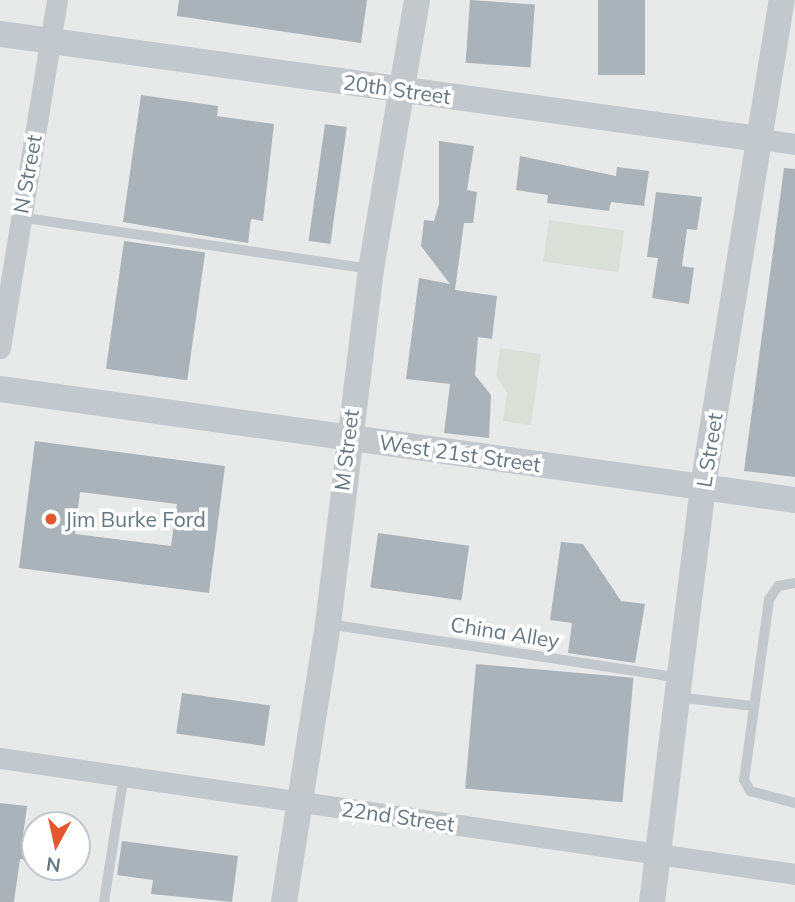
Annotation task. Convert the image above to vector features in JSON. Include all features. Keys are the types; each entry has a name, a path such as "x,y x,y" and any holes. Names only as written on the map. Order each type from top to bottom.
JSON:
{"street":[{"name":"N Street","path":"0,348 19,218 57,0"},
{"name":"M Street","path":"284,902 328,624 347,437 371,269 417,0"},
{"name":"L Street","path":"652,902 675,687 703,486 782,0"},
{"name":"20th Street","path":"0,34 795,144"},
{"name":"West 21st Street","path":"0,389 795,500"},
{"name":"22nd Street","path":"0,758 659,851 795,874"}],"lane":[{"path":"19,218 371,269"},
{"path":"795,583 778,586 769,600 753,706 746,787 769,800 795,803"},
{"name":"China Alley","path":"328,624 675,687 753,706"},
{"path":"104,902 124,775"}],"shaded area":[{"path":"0,0 795,0 795,902 0,902"},
{"path":"549,220 624,231 618,272 543,262"},
{"path":"500,348 541,354 531,425 503,421 507,393 496,376"}],"building":[{"path":"179,0 367,0 361,43 177,16"},
{"path":"470,0 535,5 530,67 466,63"},
{"path":"598,0 645,0 645,75 598,75"},
{"path":"141,95 218,106 217,116 274,124 263,221 251,219 248,243 123,222"},
{"path":"325,124 347,127 330,244 309,241"},
{"path":"439,141 474,146 467,190 477,192 473,223 464,223 455,290 497,296 492,339 478,337 475,375 491,395 489,438 444,433 450,384 406,379 419,278 450,284 421,246 424,220 434,221 439,204"},
{"path":"520,156 616,176 617,167 649,171 644,206 611,202 609,211 547,203 548,195 516,190"},
{"path":"784,168 795,169 795,477 744,471"},
{"path":"656,192 702,197 697,230 687,229 682,266 694,268 689,304 652,298 658,258 647,257"},
{"path":"124,241 205,252 187,380 106,369"},
{"name":"Jim Burke Ford","path":"35,441 225,466 209,593 19,568","holes":["80,492 177,504 171,546 75,534"]},
{"path":"378,533 469,546 461,600 370,587"},
{"path":"561,542 583,544 621,601 645,604 635,663 568,653 572,623 550,620"},
{"path":"476,664 633,678 623,802 465,789"},
{"path":"182,693 270,705 264,746 176,734"},
{"path":"0,803 27,806 26,811 21,811 21,859 14,902 0,902"},
{"path":"122,841 238,856 232,902 151,894 153,880 117,875"}],"place":[{"name":"Jim Burke Ford","path":"51,519"}]}
